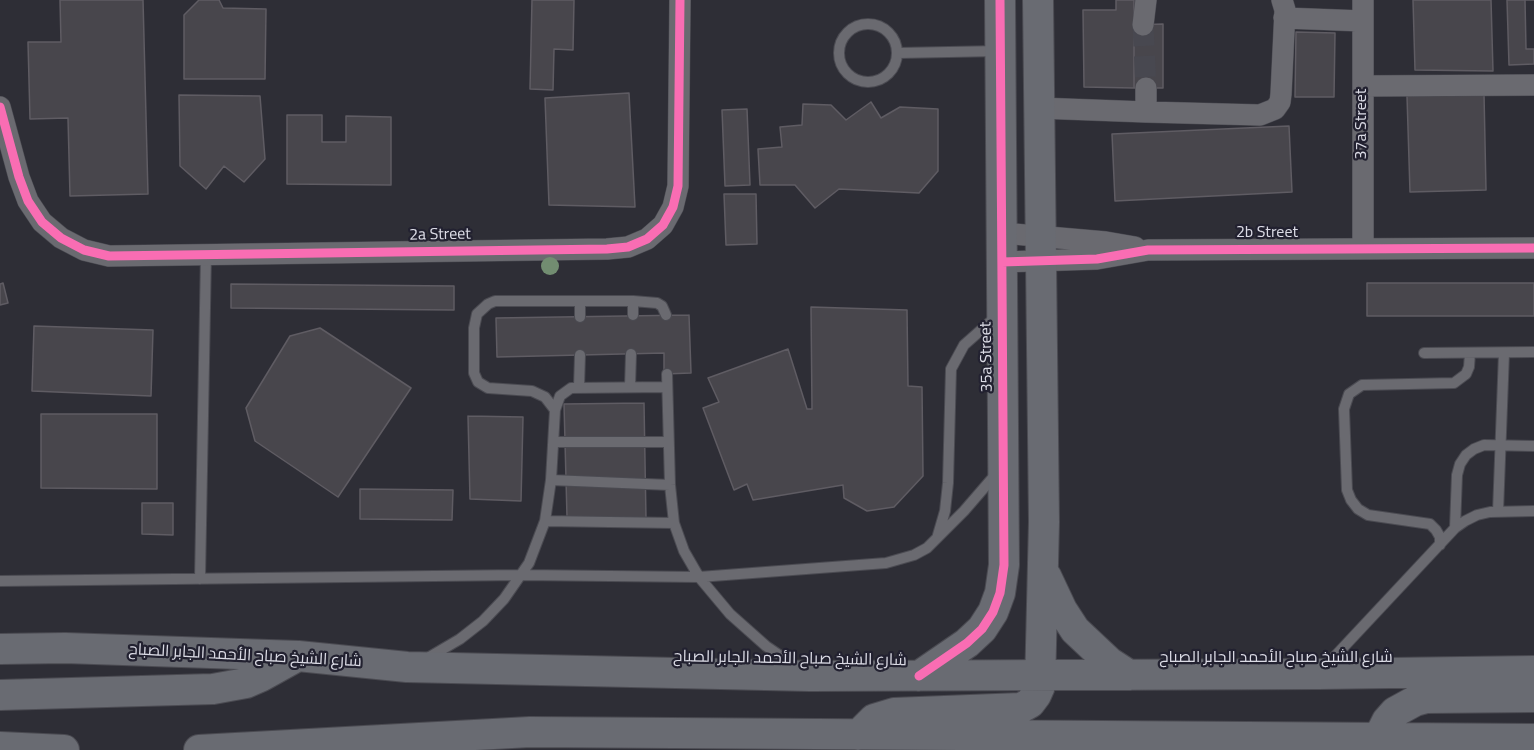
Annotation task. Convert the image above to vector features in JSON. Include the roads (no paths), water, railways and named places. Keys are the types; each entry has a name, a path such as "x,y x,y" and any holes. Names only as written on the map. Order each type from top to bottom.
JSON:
{"main road":[{"name":"35a Street","path":"919,676 967,643 982,628 993,612 1000,593 1004,565 1000,0"},
{"path":"853,740 874,719 894,713 1021,708 1036,695 1040,686 1043,567 1038,0"},
{"path":"1043,567 1051,589 1075,630 1109,663 1129,675"},
{"path":"0,630 65,648"},
{"name":"شارع الشيخ صباح الأحمد الجابر الصباح","path":"0,649 65,648 298,656 407,667 810,676 1534,671"},
{"path":"0,695 213,689 246,683 298,656"},
{"path":"1378,745 1387,721 1404,705 1415,701 1426,698 1534,697"},
{"path":"199,750 514,737 1378,745 1534,739"},
{"path":"0,747 64,750"}],"street":[{"name":"2a Street","path":"0,107 19,177 28,201 42,222 62,238 84,250 109,256 628,247 647,239 663,225 674,207 678,186 680,0"},
{"path":"1143,25 1146,0"},
{"path":"1038,108 1260,115 1275,109 1280,102 1283,9 1363,10"},
{"name":"37a Street","path":"1363,10 1363,249"},
{"path":"1363,86 1534,85"},
{"path":"1146,88 1146,112"},
{"name":"2b Street","path":"1002,247 1039,249"},
{"name":"2b Street","path":"1002,247 1039,249 1097,259 1148,249 1534,248"}],"lane":[{"path":"868,24 880,26 889,33 896,42 898,53 895,65 889,74 879,81 868,83 847,74 841,64 839,53 841,42 848,32 857,26 868,24"},
{"path":"898,53 1001,51"},
{"path":"201,579 206,254"},
{"path":"555,410 545,398 532,391 488,388 478,382 474,373 475,321 482,309 495,301 633,301 657,303 662,306 666,315"},
{"path":"580,301 580,317"},
{"path":"633,301 633,315"},
{"path":"937,537 945,511 948,483 951,369 964,345 1002,311"},
{"path":"1424,353 1534,352"},
{"path":"1440,545 1440,537 1430,524 1368,515 1358,509 1351,500 1347,490 1344,409 1349,394 1362,385 1454,383 1466,374 1470,353"},
{"path":"1498,512 1504,353"},
{"path":"630,387 631,354"},
{"path":"579,355 579,387"},
{"path":"667,374 670,485 674,523 684,551 699,577 747,631 810,676"},
{"path":"407,667 435,655 460,639 490,614 521,575 538,543 545,521 551,480 556,402 565,391 579,387 667,387"},
{"path":"554,442 668,442"},
{"path":"1455,528 1457,475 1460,464 1474,449 1484,445 1534,446"},
{"path":"0,581 521,575 699,577 886,563 914,555 937,537 1004,466"},
{"path":"551,480 670,485"},
{"path":"1318,674 1455,528 1477,515 1534,511"},
{"path":"545,521 674,523"}],"tunnel":[{"path":"1143,25 1146,88"}]}
